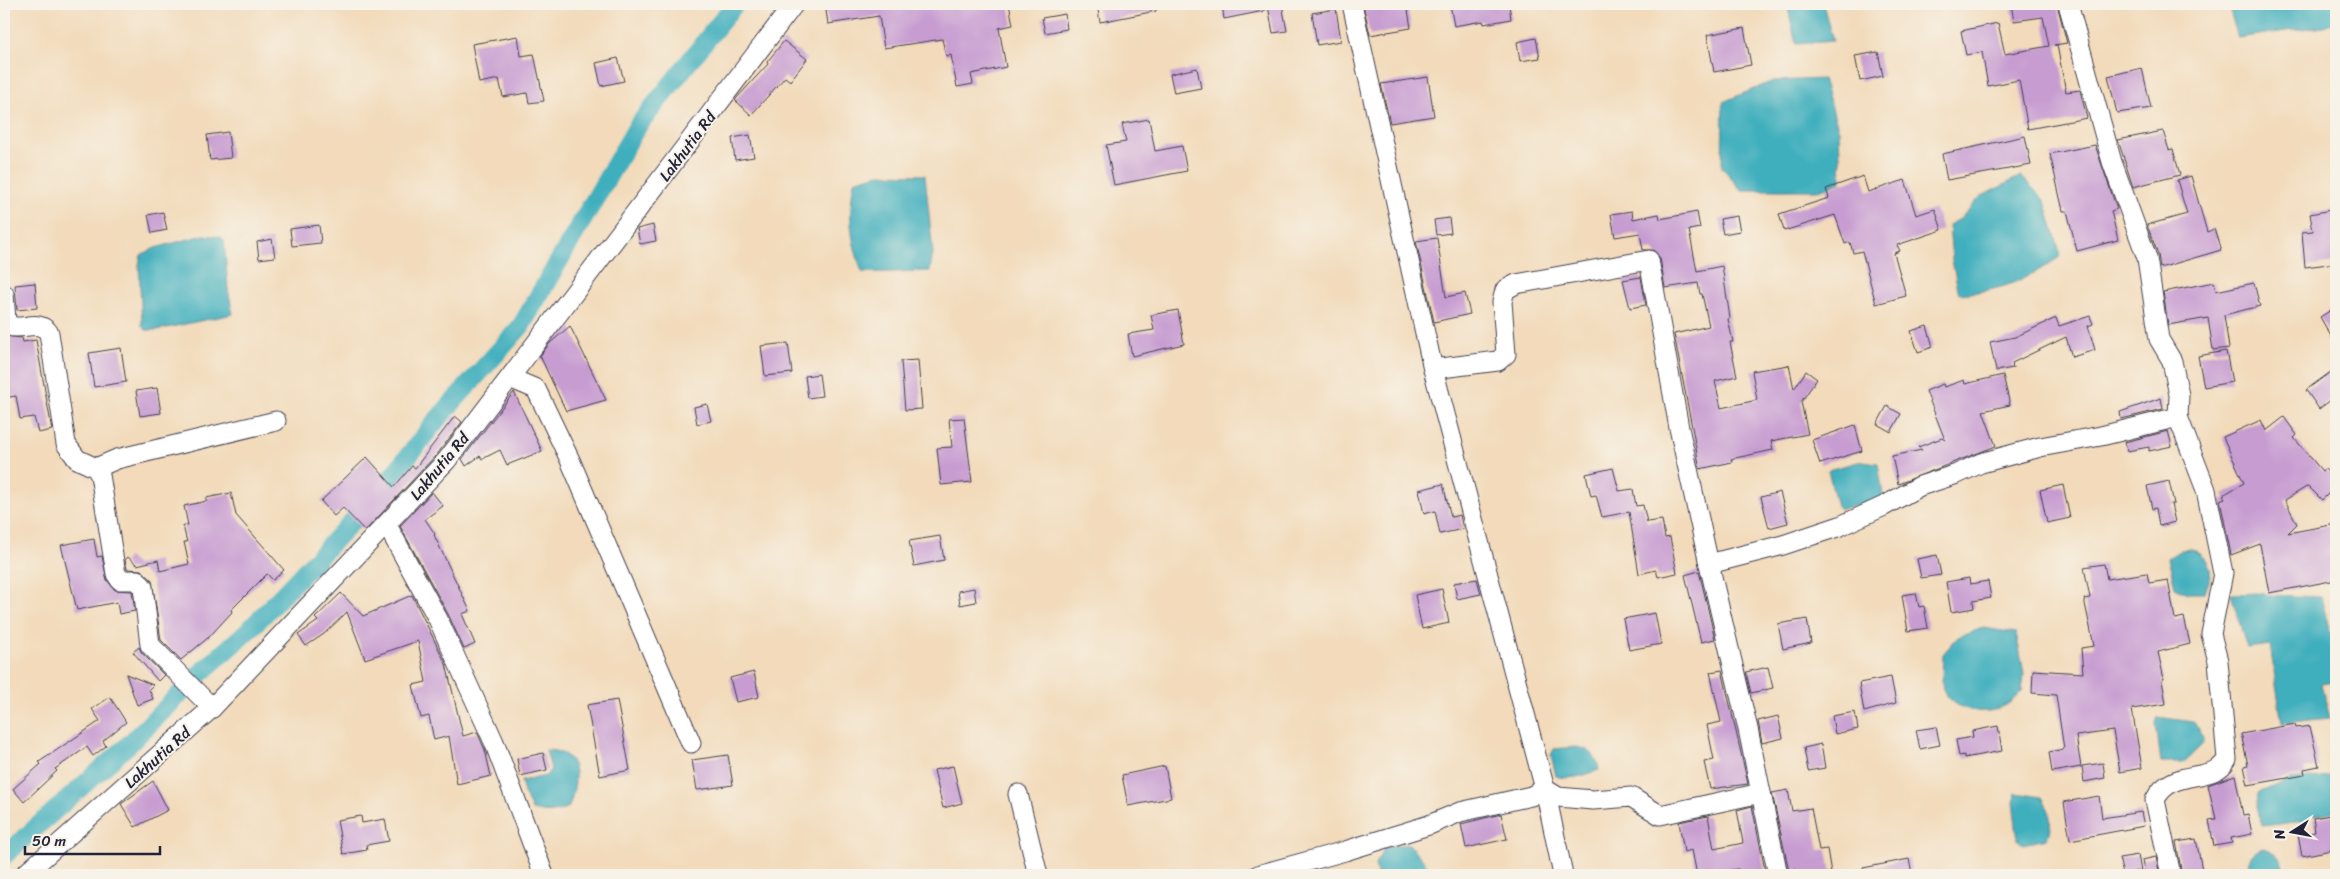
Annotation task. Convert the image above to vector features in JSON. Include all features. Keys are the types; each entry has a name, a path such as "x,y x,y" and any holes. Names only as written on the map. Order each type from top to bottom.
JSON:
{"street":[{"name":"Lakhutia Rd","path":"24,875 212,708 447,460 794,4"},
{"path":"1352,4 1433,369 1545,789 1563,875"},
{"path":"2068,4 2112,162 2147,258 2159,339 2172,361 2179,395 2178,417 2206,490 2223,573 2211,634 2218,661 2227,759 2219,770 2169,783 2160,790 2156,800 2172,875"},
{"path":"1433,369 1498,361 1506,354 1502,302 1505,290 1516,284 1649,260 1679,428 1708,564 1748,729 1778,875"},
{"path":"4,294 6,320 9,326 14,328 38,325 45,328 49,334 66,444 77,459 96,468 100,475 116,574 120,580 138,580 143,587 150,644 212,708"},
{"path":"510,378 536,389 570,460 691,743"},
{"path":"1708,564 1783,545 1840,526 1884,506 1920,486 1957,474 1981,463 2040,447 2101,436 2178,417"},
{"path":"96,468 117,459 276,421"},
{"path":"387,525 438,619 494,742 544,875"},
{"path":"1545,789 1558,797 1593,800 1631,797 1660,814 1761,793"},
{"path":"1258,875 1345,851 1460,812 1531,796 1545,789"},
{"path":"1018,794 1038,875"}],"water":[{"path":"1787,4 1823,4 1833,41 1796,44"},
{"path":"2228,4 2336,4 2336,24 2238,38"},
{"path":"1823,79 1839,131 1841,182 1819,190 1741,190 1722,167 1723,102 1773,81"},
{"path":"879,174 925,175 933,253 930,271 862,272 851,227 854,181"},
{"path":"2021,176 2045,201 2061,256 2036,272 2013,283 1989,290 1959,294 1952,260 1949,225 1960,219 1980,197"},
{"path":"204,235 221,237 224,240 228,289 233,314 157,330 146,330 142,326 139,265 141,255 155,248"},
{"path":"1862,461 1878,463 1883,495 1882,500 1840,509 1837,506 1828,470"},
{"path":"2191,549 2204,557 2210,567 2210,580 2203,593 2187,593 2175,587 2168,558 2181,550"},
{"path":"2260,593 2267,595 2321,597 2336,655 2336,682 2321,684 2330,718 2282,723 2270,645 2247,648 2231,594"},
{"path":"1983,628 2016,633 2024,673 2022,691 2007,705 1988,711 1970,710 1962,707 1947,696 1942,686 1943,654 1958,637"},
{"path":"2158,717 2194,722 2205,742 2183,763 2161,763 2156,723"},
{"path":"1576,747 1586,749 1595,757 1599,770 1572,778 1556,776 1551,755 1554,749"},
{"path":"546,750 558,752 566,756 571,761 574,769 574,787 569,807 559,811 542,812 532,810 521,781 546,776 551,769"},
{"path":"2336,777 2336,811 2311,816 2304,821 2262,826 2257,806 2258,793 2290,780"},
{"path":"2016,793 2042,797 2050,818 2047,839 2023,844 2018,840 2013,802"},
{"path":"1409,844 1427,865 1428,875 1377,875 1375,864 1385,847"},
{"path":"2263,848 2272,851 2278,856 2285,872 2283,875 2249,875 2248,866 2250,858 2255,852"}],"building":[{"path":"825,4 902,4 902,9 914,7 913,4 980,4 981,7 1009,4 1013,25 999,28 1006,67 971,74 973,84 957,87 951,55 946,56 942,39 884,48 879,16 828,24"},
{"path":"1097,4 1156,4 1156,11 1100,22"},
{"path":"1222,4 1264,4 1264,11 1224,19"},
{"path":"1282,4 1287,31 1273,33 1268,6"},
{"path":"1363,4 1407,4 1411,28 1370,35"},
{"path":"1450,4 1509,4 1511,19 1484,24 1483,21 1454,26"},
{"path":"2011,4 2057,4 2067,43 2054,45 2057,45 2066,92 2080,90 2087,118 2028,129 2019,80 1988,86 1982,52 1966,55 1961,31 1998,23 2005,54 2049,46 2043,17 2014,21"},
{"path":"1336,9 1341,41 1317,45 1312,13"},
{"path":"1065,14 1067,29 1045,33 1042,18"},
{"path":"1744,28 1751,65 1714,72 1707,35"},
{"path":"518,36 521,56 534,54 544,101 529,103 527,93 503,97 499,79 479,83 472,44"},
{"path":"1536,38 1540,58 1520,61 1517,42"},
{"path":"784,41 807,59 790,81 785,77 751,115 735,100 768,64 767,62"},
{"path":"1878,52 1883,76 1860,81 1855,56"},
{"path":"618,58 624,81 601,86 596,63"},
{"path":"1197,68 1201,88 1174,93 1170,74"},
{"path":"2142,68 2151,108 2117,113 2108,76"},
{"path":"1428,77 1434,116 1390,123 1381,84"},
{"path":"1149,119 1155,151 1182,146 1187,171 1114,185 1106,145 1126,142 1122,124"},
{"path":"2163,131 2169,150 2173,149 2180,175 2133,187 2118,140"},
{"path":"228,132 231,158 210,160 207,135"},
{"path":"750,135 754,157 735,160 732,138"},
{"path":"2025,136 2031,165 1947,180 1942,154"},
{"path":"2095,145 2117,209 2111,211 2118,240 2077,251 2067,211 2063,211 2050,154"},
{"path":"1863,176 1868,192 1905,180 1916,215 1935,209 1942,230 1897,245 1900,251 1894,253 1906,296 1876,304 1862,251 1853,253 1850,242 1845,244 1835,215 1784,231 1779,214 1829,198 1826,189"},
{"path":"2191,176 2207,232 2214,229 2221,250 2160,268 2158,254 2147,225 2187,214 2177,180"},
{"path":"2336,209 2336,263 2305,267 2302,232 2313,231 2310,214"},
{"path":"1632,211 1633,219 1659,214 1660,219 1697,212 1700,228 1689,230 1697,271 1722,266 1730,318 1728,319 1733,342 1730,342 1737,376 1715,381 1721,408 1757,400 1752,371 1789,365 1794,389 1806,371 1817,379 1801,402 1808,434 1771,441 1773,450 1731,459 1732,462 1700,469 1674,334 1709,326 1702,294 1700,294 1698,283 1665,288 1660,258 1653,250 1643,250 1640,233 1615,237 1611,214"},
{"path":"163,212 167,230 152,233 148,215"},
{"path":"1737,216 1740,231 1723,234 1720,219"},
{"path":"1449,218 1451,233 1436,235 1434,220"},
{"path":"319,225 321,243 292,246 290,229"},
{"path":"653,225 656,241 640,244 637,229"},
{"path":"1437,238 1446,297 1465,293 1470,314 1434,322 1416,241"},
{"path":"272,239 275,257 259,259 257,242"},
{"path":"1641,277 1646,305 1630,308 1623,280"},
{"path":"2214,282 2216,291 2254,283 2260,306 2224,315 2229,348 2213,350 2208,318 2168,325 2163,292"},
{"path":"35,283 37,308 17,310 15,285"},
{"path":"2336,307 2336,345 2320,317"},
{"path":"1178,310 1184,344 1132,356 1128,334 1154,330 1151,315"},
{"path":"2090,316 2093,324 2088,326 2095,350 2072,357 2066,337 2012,363 2013,368 1996,371 1990,342 2015,337 2056,318 2059,326"},
{"path":"570,326 606,400 566,411 540,356 549,344"},
{"path":"1927,326 1933,347 1918,352 1911,331"},
{"path":"4,336 22,338 23,342 36,340 52,430 38,433 34,417 20,419 16,396 4,398"},
{"path":"788,343 792,373 765,376 761,346"},
{"path":"121,348 126,382 94,387 89,353"},
{"path":"2226,351 2232,382 2204,387 2198,356"},
{"path":"918,360 922,409 905,410 901,361"},
{"path":"2336,368 2336,396 2319,409 2306,390"},
{"path":"819,374 822,396 808,398 805,376"},
{"path":"2003,375 2010,405 1983,411 1996,446 1898,484 1892,456 1922,450 1918,447 1942,438 1945,440 1926,391 1943,384 1944,387 1964,380 1965,384"},
{"path":"157,388 161,413 140,416 136,391"},
{"path":"514,392 542,451 507,465 500,450 482,459 480,456 466,466 462,459"},
{"path":"2161,398 2163,409 2121,419 2120,412"},
{"path":"707,404 711,421 697,424 694,407"},
{"path":"1887,406 1901,414 1891,432 1877,424"},
{"path":"455,416 462,422 438,453 365,531 343,508 334,516 321,501 367,457 394,487 412,466 415,468"},
{"path":"2284,417 2297,435 2294,438 2322,471 2325,469 2336,480 2336,486 2322,500 2308,486 2285,500 2297,524 2288,533 2336,524 2336,580 2269,593 2260,544 2231,555 2220,500 2225,498 2223,495 2244,483 2223,437 2261,420 2266,431"},
{"path":"964,418 972,482 941,485 937,448 952,447 949,419"},
{"path":"1855,425 1862,451 1820,464 1812,440"},
{"path":"2168,431 2172,446 2149,451 2149,447 2127,451 2125,442"},
{"path":"1613,468 1619,491 1633,489 1636,506 1643,505 1647,522 1662,520 1665,538 1670,537 1677,573 1658,577 1656,570 1639,574 1629,512 1602,517 1596,495 1591,496 1586,474"},
{"path":"2169,481 2174,504 2171,504 2175,522 2159,526 2156,508 2152,509 2147,486"},
{"path":"1443,484 1451,517 1460,515 1463,529 1440,534 1435,511 1424,514 1419,490"},
{"path":"2063,485 2070,518 2047,523 2040,490"},
{"path":"432,492 443,506 425,519 435,534 470,611 462,614 475,644 464,649 448,614 400,526"},
{"path":"1780,492 1788,523 1769,528 1761,497"},
{"path":"231,493 236,515 284,570 273,580 267,574 231,610 232,612 209,637 181,660 161,640 152,580 141,570 127,569 125,560 128,557 137,565 158,560 160,571 189,564 184,542 187,542 183,526 188,525 184,506 207,501 206,498"},
{"path":"940,536 944,560 914,566 909,541"},
{"path":"94,539 97,557 102,556 107,580 115,590 132,591 135,611 119,614 117,602 77,610 61,545"},
{"path":"1937,555 1941,575 1921,578 1917,559"},
{"path":"2104,564 2107,579 2147,573 2149,583 2168,580 2175,619 2184,617 2190,644 2158,652 2164,679 2162,680 2166,704 2132,709 2142,768 2120,772 2113,731 2076,736 2081,767 2052,772 2049,752 2064,749 2056,695 2032,693 2033,670 2083,673 2081,648 2094,646 2084,599 2090,598 2084,567"},
{"path":"1699,571 1715,639 1701,642 1685,575"},
{"path":"1969,578 1970,584 1988,581 1991,598 1973,601 1974,608 1951,612 1946,582"},
{"path":"1477,579 1481,594 1457,599 1454,583"},
{"path":"974,588 976,602 960,605 958,591"},
{"path":"1442,589 1449,623 1422,629 1415,595"},
{"path":"341,593 363,616 412,595 446,664 463,736 477,732 485,750 491,776 457,784 449,736 434,740 429,716 421,718 413,685 426,682 418,641 365,659 347,612 324,634 306,646 298,635 318,621 315,618"},
{"path":"1916,593 1919,607 1924,606 1928,628 1908,631 1902,595"},
{"path":"1655,613 1661,644 1629,650 1623,619"},
{"path":"1807,619 1811,643 1783,649 1778,624"},
{"path":"139,647 142,653 164,675 158,681 133,652"},
{"path":"1768,667 1773,688 1751,693 1746,672"},
{"path":"1722,670 1748,784 1710,789 1704,762 1714,760 1707,725 1721,722 1710,672"},
{"path":"754,672 759,697 736,702 730,678"},
{"path":"126,674 153,685 149,689 153,699 137,705"},
{"path":"1891,677 1896,703 1864,712 1859,683"},
{"path":"110,697 126,722 103,741 106,746 93,756 87,747 55,769 57,771 24,802 13,789 41,764 39,762 100,721 92,709"},
{"path":"617,700 630,770 600,776 587,705"},
{"path":"1855,712 1858,729 1835,734 1832,716"},
{"path":"1778,716 1783,738 1762,743 1758,721"},
{"path":"2295,724 2296,728 2310,726 2319,766 2304,769 2305,775 2248,785 2244,766 2248,765 2241,734"},
{"path":"1998,726 2002,751 1964,758 1964,755 1959,756 1956,740 1973,737 1972,731"},
{"path":"1936,727 1940,745 1920,749 1916,730"},
{"path":"1821,744 1825,768 1808,771 1804,748"},
{"path":"543,753 547,770 520,776 517,759"},
{"path":"728,755 733,785 697,790 692,760"},
{"path":"2103,763 2105,778 2084,782 2082,766"},
{"path":"953,766 962,803 943,808 934,770"},
{"path":"1165,766 1171,798 1128,806 1122,775"},
{"path":"2235,775 2243,815 2248,814 2252,834 2231,838 2232,843 2214,846 2209,820 2216,819 2208,785"},
{"path":"153,781 168,810 135,827 121,804"},
{"path":"1788,790 1792,811 1811,808 1819,850 1827,849 1831,873 1797,875 1796,869 1789,871 1772,793"},
{"path":"2099,796 2102,818 2141,812 2144,826 2070,840 2064,802"},
{"path":"1752,806 1766,875 1744,875 1743,871 1738,869 1697,875 1692,850 1684,852 1679,822 1708,816 1714,849 1743,843 1737,810"},
{"path":"1501,814 1507,839 1466,848 1461,824"},
{"path":"2336,814 2336,849 2302,856 2298,835 2315,832 2313,818"},
{"path":"361,816 362,823 385,819 389,841 366,845 367,850 343,854 337,820"},
{"path":"2196,839 2203,875 2182,875 2176,842"},
{"path":"2138,855 2141,871 2123,874 2119,858"},
{"path":"2156,857 2160,875 2145,875 2142,860"},
{"path":"1909,859 1912,875 1864,875 1863,868"}],"waterway":[{"path":"193,680 252,627 379,493 436,421 521,326 637,127 735,4"},
{"path":"4,856 125,748 184,690"}]}
